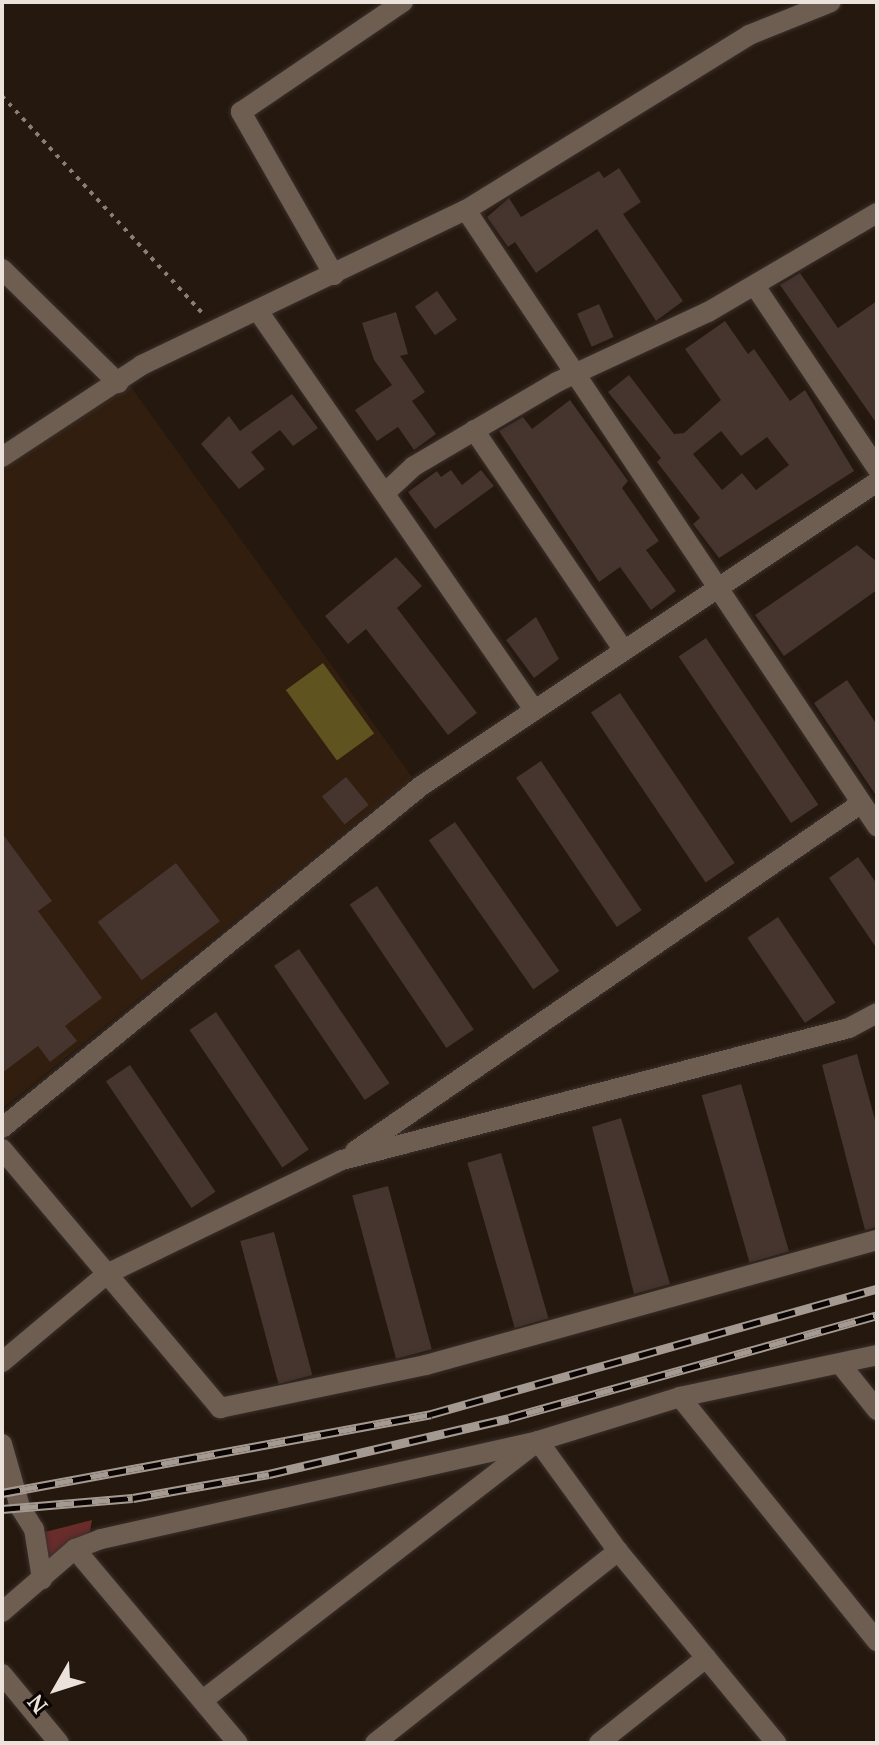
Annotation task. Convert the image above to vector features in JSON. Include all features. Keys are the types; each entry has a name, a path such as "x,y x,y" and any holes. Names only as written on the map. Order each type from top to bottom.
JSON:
{"street":[{"path":"334,275 241,112 403,2"},
{"path":"2,457 118,383 195,340 466,210 749,35 831,2"},
{"path":"466,210 877,826"},
{"path":"386,492 474,430 573,374 755,286 877,213"},
{"path":"2,269 118,383"},
{"path":"755,286 877,468"},
{"path":"258,311 533,708"},
{"path":"474,430 623,649"},
{"path":"2,1128 409,796 533,708 877,482"},
{"path":"2,1362 107,1274 342,1160 860,804"},
{"path":"342,1160 849,1028 877,1013"},
{"path":"2,1149 220,1408 426,1365 877,1240"},
{"path":"2,1612 75,1549 460,1456 538,1441 680,1397 877,1355"},
{"path":"841,1365 877,1410"},
{"path":"680,1397 877,1641"},
{"path":"203,1700 464,1494 538,1441"},
{"path":"538,1441 618,1551 776,1743"},
{"path":"2,1444 20,1507 34,1529 42,1579"},
{"path":"460,1456 468,1473 464,1494"},
{"path":"75,1549 238,1743"},
{"path":"375,1743 618,1551"},
{"path":"599,1743 706,1658"},
{"path":"2,1674 59,1743"}],"path":[{"path":"2,96 204,315 207,330 195,340"}],"shaded area":[{"path":"128,383 412,777 2,1109 2,465"},
{"path":"323,663 374,733 337,760 286,690"},
{"path":"92,1520 90,1531 47,1566 41,1533"}],"building":[{"path":"619,168 641,202 623,214 683,301 656,321 597,229 536,273 515,242 508,247 487,217 509,198 521,217 599,171 604,178"},
{"path":"800,273 838,328 877,301 877,424 780,285"},
{"path":"437,291 457,320 435,335 415,306"},
{"path":"599,304 614,337 592,347 577,314"},
{"path":"396,312 408,354 400,356 425,392 412,401 436,434 414,450 398,427 377,441 355,410 392,385 374,360 362,323"},
{"path":"725,321 748,354 754,349 790,401 805,390 854,471 719,558 693,524 700,518 657,462 661,458 608,392 629,375 674,434 684,433 721,400 685,349","holes":["721,431 741,456 767,437 789,465 756,490 742,473 722,490 693,454"]},
{"path":"292,394 318,428 293,446 280,430 251,452 265,469 239,489 201,444 229,416 240,431"},
{"path":"570,400 628,481 622,488 659,541 646,550 676,591 651,610 620,567 599,582 499,431 523,417 532,429"},
{"path":"451,470 462,485 481,470 494,486 435,529 408,492 437,471 441,477"},
{"path":"857,545 877,562 877,590 784,656 755,615"},
{"path":"396,557 422,586 397,608 477,713 448,735 366,629 348,644 325,616"},
{"path":"536,617 559,659 534,678 506,640"},
{"path":"706,638 818,805 791,823 679,656"},
{"path":"847,680 877,725 877,797 814,703"},
{"path":"620,693 735,863 706,883 591,713"},
{"path":"541,761 642,910 617,927 516,778"},
{"path":"346,777 369,805 345,824 322,797"},
{"path":"455,822 559,971 533,989 429,840"},
{"path":"2,833 52,901 38,911 102,998 65,1026 77,1041 50,1062 38,1046 2,1073"},
{"path":"858,857 877,884 877,949 829,878"},
{"path":"176,863 220,921 142,980 98,922"},
{"path":"377,886 474,1029 446,1048 350,904"},
{"path":"778,917 836,1002 805,1023 747,938"},
{"path":"299,949 390,1083 365,1100 274,966"},
{"path":"216,1012 309,1150 282,1168 189,1030"},
{"path":"857,1054 877,1127 877,1227 865,1230 822,1065"},
{"path":"130,1065 216,1192 192,1208 106,1081"},
{"path":"741,1084 789,1251 750,1263 702,1095"},
{"path":"621,1118 670,1284 634,1294 592,1127"},
{"path":"501,1153 548,1318 515,1328 467,1163"},
{"path":"388,1186 432,1349 396,1359 352,1196"},
{"path":"274,1232 312,1375 278,1384 240,1241"}],"railway":[{"path":"2,1493 431,1414 877,1289"},
{"path":"2,1509 133,1498 269,1474 509,1418 877,1315"}]}
